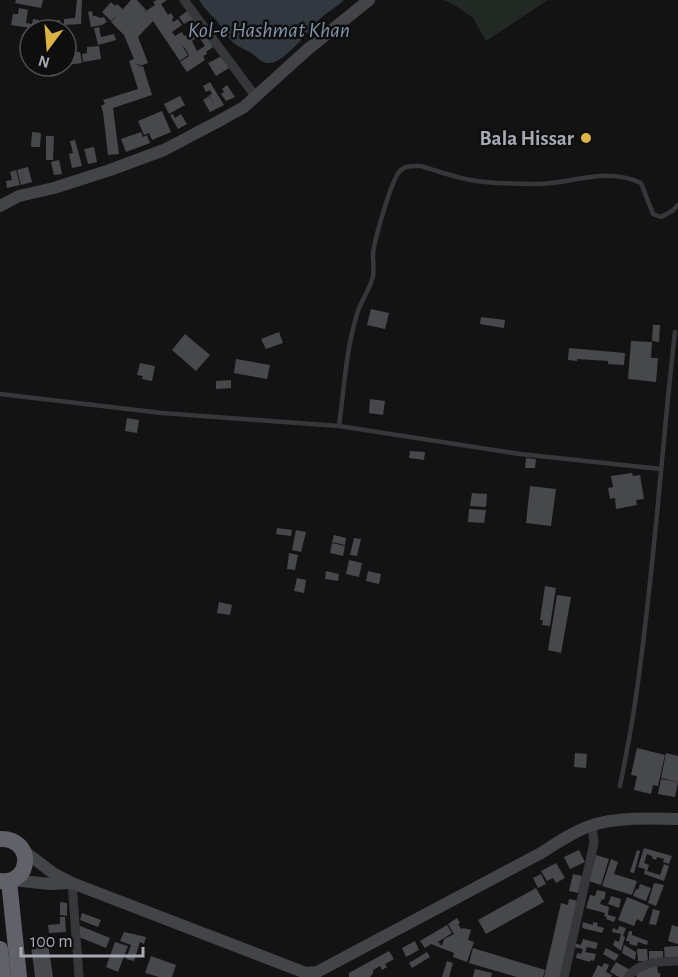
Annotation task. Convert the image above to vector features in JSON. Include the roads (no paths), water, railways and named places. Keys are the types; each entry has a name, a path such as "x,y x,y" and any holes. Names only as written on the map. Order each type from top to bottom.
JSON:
{"highway":[{"path":"3,834 20,845 26,858 23,871 7,881 19,977"},
{"path":"0,949 3,977"}],"main road":[{"path":"0,206 19,196 54,188 164,150 228,116 244,107 308,49 369,0"},
{"path":"24,851 53,873 72,883 313,975 591,825 615,820 678,819"},
{"path":"7,881 72,883"}],"street":[{"path":"184,0 256,97"},
{"path":"564,977 594,843 591,825"},
{"path":"72,883 79,977"},
{"path":"628,977 632,972 655,962 678,961"}],"lane":[{"path":"339,426 350,341 360,305 366,296 374,273 373,252 391,185 400,170 414,166 472,180 540,184 601,175 620,176 641,183 653,214 661,217 678,205"},
{"path":"620,786 636,696 675,332"},
{"path":"0,394 162,412 339,426 520,454 661,469"}],"water":[{"name":"Kol-e Hashmat Khan","path":"199,0 344,0 322,17 283,57 268,63 261,61 231,41"}],"place":[{"name":"Bala Hissar","path":"586,138"}]}
